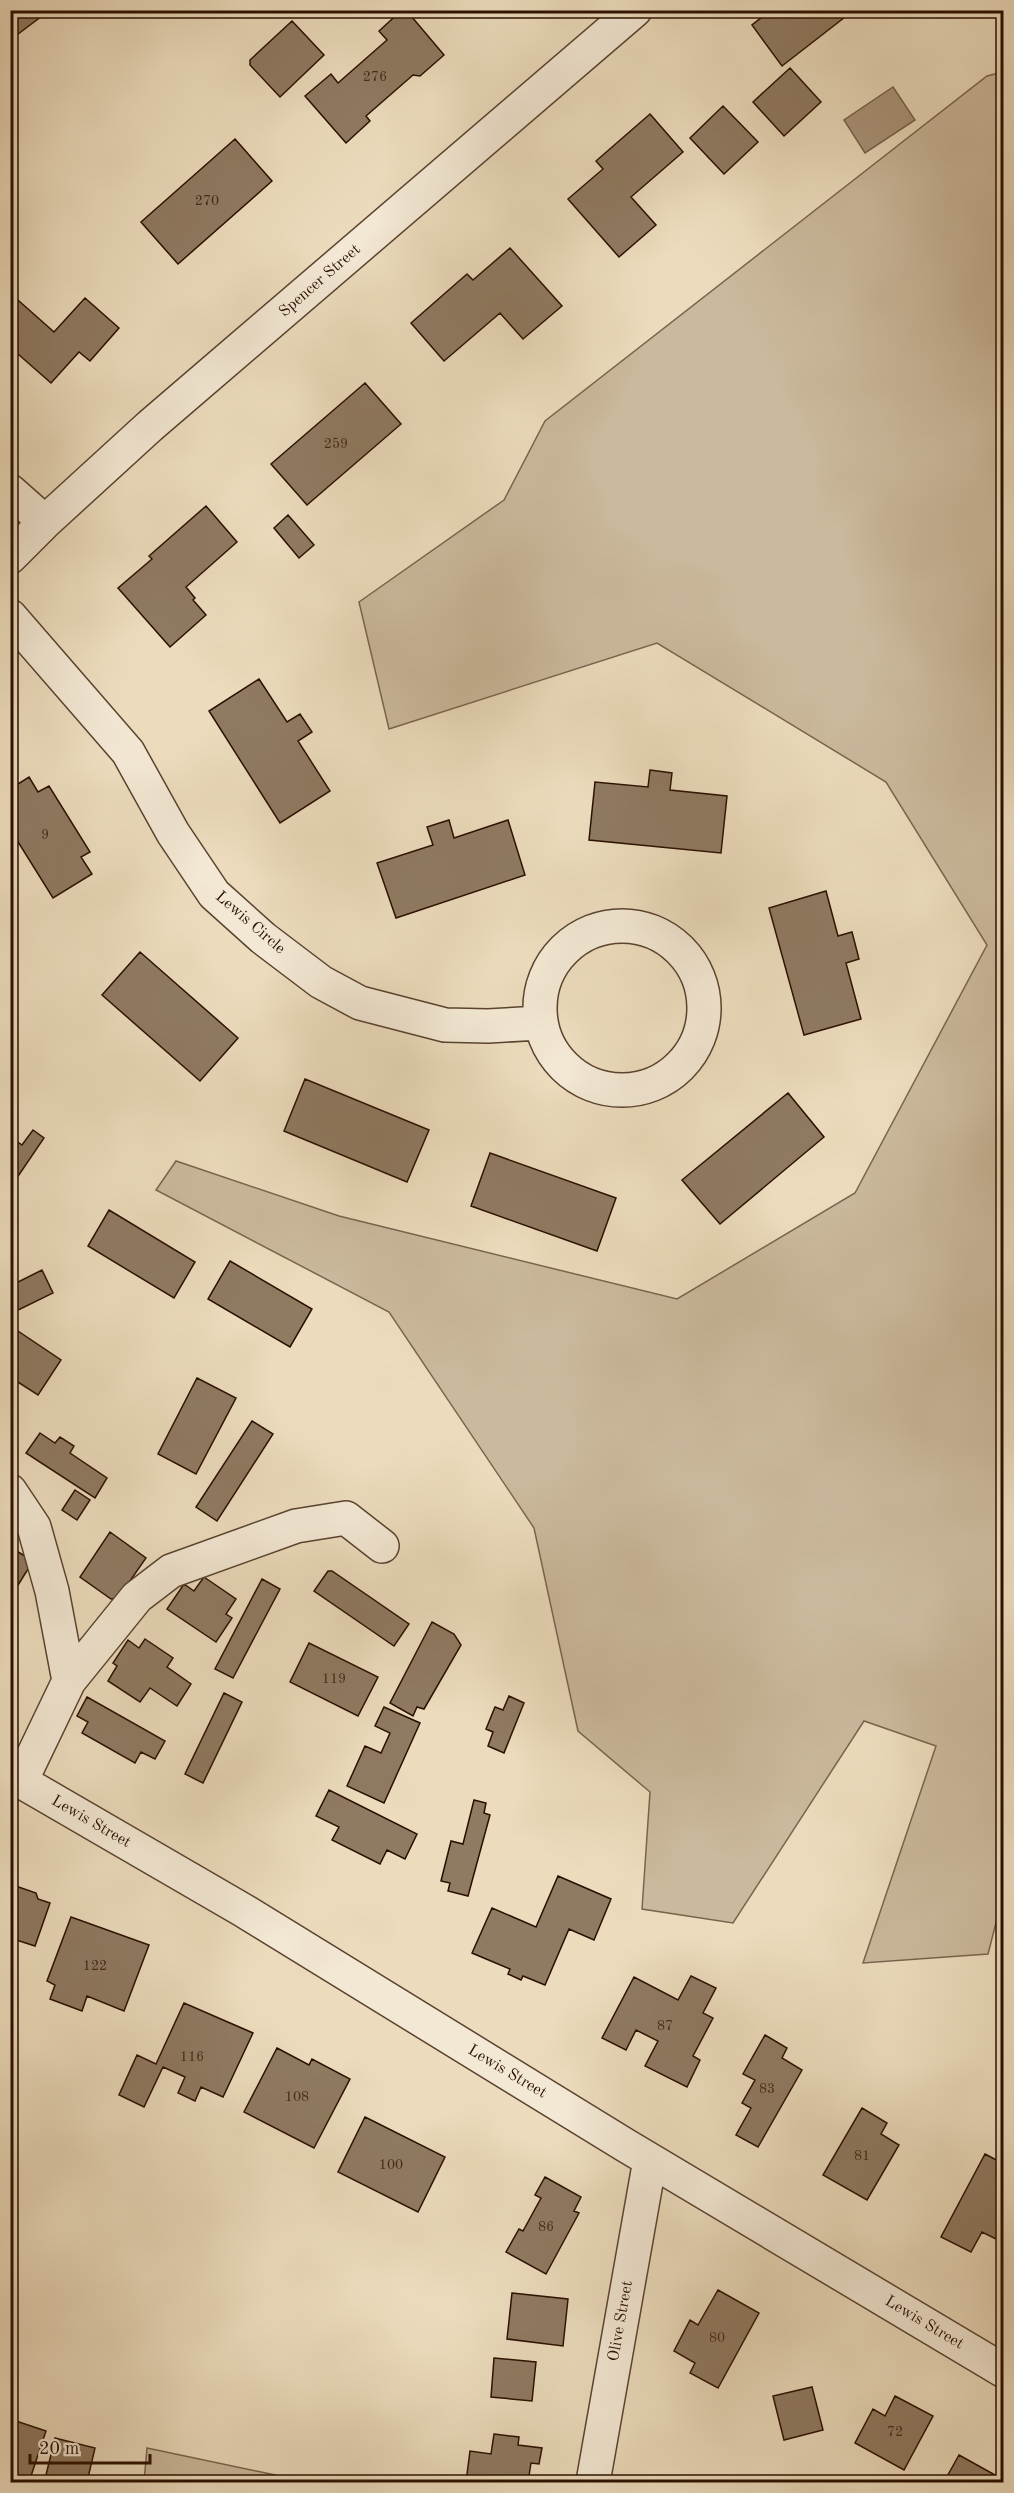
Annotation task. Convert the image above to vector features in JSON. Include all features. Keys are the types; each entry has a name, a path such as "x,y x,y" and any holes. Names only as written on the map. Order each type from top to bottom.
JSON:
{"street":[{"name":"Spencer Street","path":"10,557 150,426 634,10"},
{"path":"10,491 45,522"},
{"name":"Lewis Circle","path":"10,616 128,752 173,833 214,894 263,938 321,982 360,1003 445,1025 488,1026 540,1023"},
{"path":"603,927 636,927 652,931 674,944 691,963 701,986 705,1012 699,1039 685,1062 665,1079 641,1089 614,1091 588,1084 566,1070 549,1048 540,1023 539,998 546,974 567,947 580,937 603,927"},
{"path":"10,1491 34,1527 52,1591 69,1681"},
{"path":"16,1778 69,1681 137,1597 171,1571 296,1526 346,1518 382,1546"},
{"name":"Lewis Street","path":"16,1778 241,1908 650,2160 1004,2371"},
{"name":"Olive Street","path":"592,2482 650,2160"}],"shaded area":[{"path":"1003,72 1003,1896 988,1954 863,1963 936,1746 864,1721 733,1923 642,1909 650,1792 578,1731 534,1528 389,1312 156,1190 176,1161 339,1216 677,1299 855,1193 987,945 886,782 657,643 389,729 359,602 504,500 545,421 987,76"},
{"path":"893,87 915,120 865,153 844,120"},
{"path":"147,2448 275,2475 277,2482 144,2482"}],"building":[{"path":"10,10 50,10 10,40"},
{"path":"402,10 406,10 444,55 420,76 413,75 366,116 370,121 346,143 305,96 331,74 338,83 387,40 379,31"},
{"path":"771,10 854,10 782,66 752,25"},
{"path":"292,21 324,55 280,97 250,65 250,60"},
{"path":"790,68 821,102 784,136 753,102"},
{"path":"723,106 758,142 724,174 690,138"},
{"path":"650,114 683,152 631,197 656,225 619,257 568,199 603,169 596,161"},
{"path":"235,139 272,181 178,264 141,222"},
{"path":"510,248 562,306 523,339 500,313 444,361 411,323 467,274 473,280"},
{"path":"10,293 54,332 85,298 119,328 90,361 79,352 51,383 10,347"},
{"path":"365,383 401,424 307,505 271,464"},
{"path":"206,506 237,542 186,587 195,598 193,600 206,615 170,647 118,588 152,559 149,556"},
{"path":"288,515 314,545 299,558 274,528"},
{"path":"259,679 287,722 300,714 312,732 298,741 330,791 280,823 209,711"},
{"path":"650,770 672,773 670,790 727,796 721,853 589,840 595,782 648,787"},
{"path":"29,777 38,792 49,786 90,852 81,857 92,874 53,898 10,829 10,789"},
{"path":"449,820 454,838 508,820 525,875 396,918 377,863 433,845 427,827"},
{"path":"826,891 838,936 852,932 859,959 846,963 861,1019 804,1035 769,908"},
{"path":"140,952 238,1038 200,1081 102,995"},
{"path":"305,1079 429,1130 407,1182 284,1131"},
{"path":"788,1093 824,1137 720,1224 682,1180"},
{"path":"33,1130 44,1138 10,1188 10,1147 15,1140 22,1145"},
{"path":"490,1153 616,1198 597,1251 471,1206"},
{"path":"109,1210 195,1262 174,1298 88,1246"},
{"path":"230,1261 312,1309 290,1347 208,1299"},
{"path":"42,1270 53,1293 10,1314 10,1286"},
{"path":"12,1327 61,1360 38,1395 10,1377"},
{"path":"197,1378 236,1398 196,1474 158,1454"},
{"path":"252,1421 273,1434 217,1521 196,1507"},
{"path":"40,1433 55,1443 60,1437 74,1446 70,1453 107,1478 95,1498 26,1453"},
{"path":"75,1490 90,1500 77,1520 62,1510"},
{"path":"110,1532 146,1558 118,1598 111,1599 80,1577"},
{"path":"10,1547 33,1561 10,1598"},
{"path":"328,1571 332,1571 409,1624 394,1646 314,1591"},
{"path":"204,1577 236,1599 226,1614 232,1618 216,1642 167,1609 184,1584 194,1591"},
{"path":"262,1579 280,1589 233,1678 215,1669"},
{"path":"432,1622 454,1634 461,1645 424,1709 417,1707 413,1716 390,1703"},
{"path":"145,1639 173,1658 167,1667 191,1684 177,1706 150,1688 140,1702 108,1681 117,1666 113,1663 128,1640 139,1648"},
{"path":"309,1643 378,1677 358,1716 290,1682"},
{"path":"224,1693 242,1702 203,1783 185,1774"},
{"path":"509,1696 524,1703 504,1753 488,1746 493,1732 486,1729 495,1707 503,1710"},
{"path":"87,1697 165,1741 155,1759 141,1752 135,1763 82,1733 88,1722 77,1716"},
{"path":"384,1707 420,1723 384,1803 347,1786 365,1746 381,1753 390,1733 375,1726"},
{"path":"329,1790 417,1834 405,1859 387,1850 380,1864 332,1840 339,1827 316,1816"},
{"path":"474,1800 486,1803 484,1813 490,1815 468,1896 448,1891 450,1883 441,1881 451,1841 463,1844"},
{"path":"558,1876 611,1899 594,1940 569,1929 545,1985 523,1976 521,1980 508,1974 510,1969 472,1953 492,1908 536,1927"},
{"path":"10,1884 36,1893 38,1899 50,1903 35,1946 10,1938"},
{"path":"71,1917 149,1945 124,2011 87,1996 82,2011 50,1999 55,1985 47,1981"},
{"path":"691,1976 716,1988 703,2013 713,2018 693,2056 700,2060 687,2087 645,2066 658,2041 636,2030 626,2050 602,2038 634,1977 678,2000"},
{"path":"184,2003 253,2033 223,2097 201,2087 195,2101 178,2093 185,2077 163,2067 144,2107 119,2095 137,2055 156,2064"},
{"path":"765,2035 787,2048 782,2058 802,2070 758,2147 736,2135 751,2108 742,2103 755,2080 743,2074"},
{"path":"277,2048 309,2065 312,2059 350,2079 314,2148 244,2112"},
{"path":"862,2108 887,2123 881,2134 899,2145 867,2200 823,2175"},
{"path":"365,2117 445,2157 418,2212 338,2172"},
{"path":"985,2154 1004,2164 1004,2196 1000,2203 1004,2205 1004,2243 982,2232 971,2252 941,2237"},
{"path":"545,2177 581,2197 574,2211 579,2213 546,2274 506,2252 519,2229 523,2231 541,2198 535,2195"},
{"path":"718,2290 759,2313 718,2388 690,2373 695,2363 674,2351 690,2320 698,2325"},
{"path":"512,2293 568,2299 563,2346 507,2339"},
{"path":"494,2358 536,2362 532,2401 491,2397"},
{"path":"812,2387 823,2430 784,2440 773,2396"},
{"path":"895,2396 933,2416 904,2470 855,2443 873,2409 885,2416"},
{"path":"10,2419 46,2431 29,2482 10,2482"},
{"path":"494,2434 519,2437 518,2445 542,2448 539,2464 531,2463 528,2482 466,2482 470,2451 491,2454"},
{"path":"55,2438 95,2448 87,2482 74,2482 46,2475"},
{"path":"959,2455 1004,2480 1004,2482 944,2482"}]}
